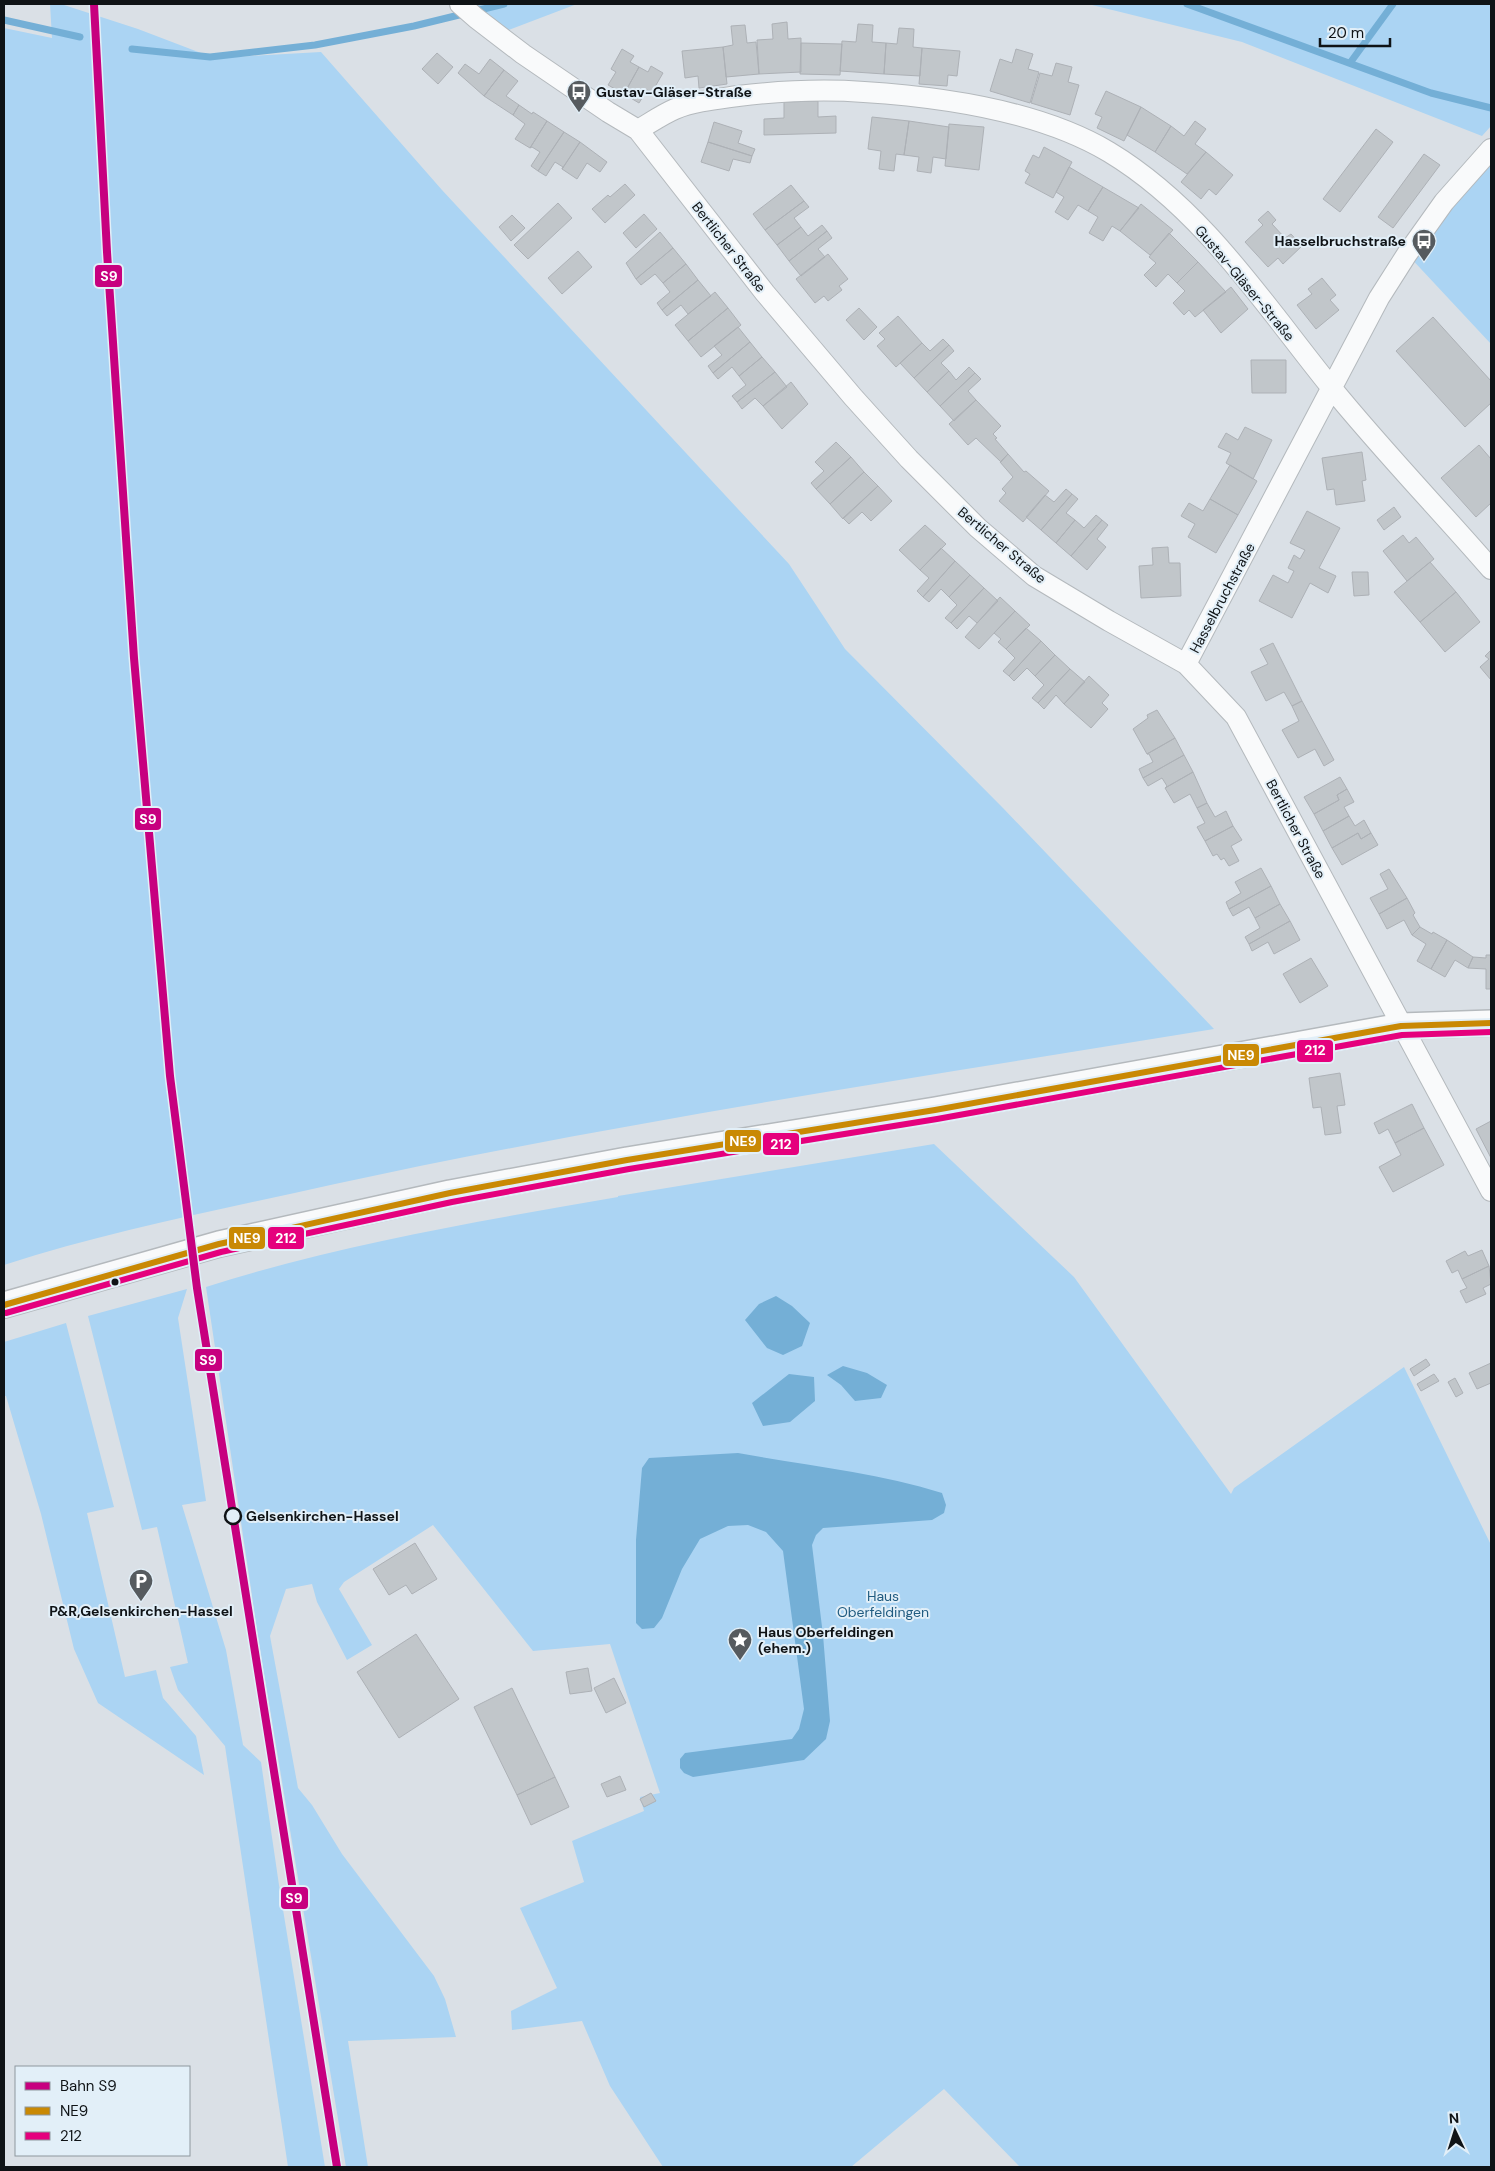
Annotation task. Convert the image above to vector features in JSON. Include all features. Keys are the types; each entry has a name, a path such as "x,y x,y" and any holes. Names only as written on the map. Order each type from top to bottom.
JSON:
{"street":[{"name":"Bertlicher Straße","path":"460,4 538,64 608,112 638,130 765,293 853,397 909,460 978,528 1034,576 1186,664 1236,717 1491,1191"},
{"name":"Gustav-Gläser-Straße","path":"638,130 676,109 712,100 775,92 840,90 901,94 960,102 1017,116 1066,131 1109,152 1161,190 1214,241 1332,389 1491,568"},
{"name":"Hasselbruchstraße","path":"1186,664 1380,298 1407,254 1444,202 1491,149"},
{"path":"4,1305 219,1244 450,1193 628,1160 935,1110 1401,1026 1491,1023"}],"green space":[{"path":"50,4 61,4 138,29 214,58 321,52 442,190 789,564 845,649 1003,808 1214,1029 773,1101 444,1161 168,1221 45,1252 4,1265 4,28 52,38"},
{"path":"464,4 577,4 501,33"},
{"path":"1088,4 1491,4 1491,126 1482,136 1242,42"},
{"path":"1491,150 1491,344 1407,254"},
{"name":"Haus Oberfeldingen","path":"934,1144 1074,1277 1231,1494 1234,1488 1404,1367 1491,1545 1491,2167 1020,2167 944,2089 851,2167 663,2167 610,2086 582,2021 512,2030 511,2011 557,1988 520,1908 584,1882 572,1841 644,1811 640,1797 660,1793 610,1644 533,1651 433,1525 344,1582 339,1589 372,1645 347,1660 317,1602 312,1584 286,1589 270,1636 298,1788 312,1805 342,1854 434,1976 445,1999 456,2037 348,2041 368,2167 346,2167 259,1643 206,1287 308,1258 411,1235 618,1196"},
{"path":"187,1289 178,1318 206,1501 182,1505 226,1650 243,1745 261,1762 325,2167 288,2167 225,1746 178,1690 170,1667 188,1663 157,1527 142,1530 88,1316"},
{"path":"66,1323 114,1507 87,1513 125,1677 156,1670 163,1698 196,1736 204,1775 98,1703 74,1649 41,1514 6,1396 4,1396 4,1342"}],"shaded area":[{"path":"776,1296 792,1306 810,1323 802,1346 783,1355 767,1348 745,1320 759,1304"},
{"path":"843,1366 867,1373 887,1385 881,1398 855,1401 841,1385 827,1375"},
{"path":"789,1374 814,1377 815,1401 790,1422 763,1426 752,1403"},
{"path":"738,1453 866,1475 917,1486 942,1493 946,1505 944,1513 932,1520 823,1528 816,1535 812,1545 823,1635 830,1721 826,1739 804,1760 693,1777 684,1773 680,1768 680,1759 685,1753 792,1739 799,1729 804,1709 783,1551 766,1532 748,1525 728,1526 700,1539 682,1569 662,1618 654,1628 642,1629 636,1623 636,1540 642,1468 649,1458"}],"building":[{"path":"787,22 788,39 801,38 801,72 759,74 757,40 773,39 772,24"},
{"path":"858,24 873,25 872,42 886,43 884,74 840,71 842,41 856,42"},
{"path":"745,25 747,43 756,42 759,74 726,77 723,47 733,45 731,26"},
{"path":"899,28 914,29 913,47 922,48 920,76 884,74 886,43 897,44"},
{"path":"801,43 842,44 840,75 800,74"},
{"path":"723,47 727,84 699,88 698,76 685,78 682,51"},
{"path":"922,48 960,51 957,76 948,75 947,86 919,84"},
{"path":"622,49 634,56 630,62 639,67 624,94 608,85 616,72 611,69"},
{"path":"1016,49 1033,54 1028,69 1039,72 1030,103 990,91 1000,59 1012,63"},
{"path":"437,53 453,67 438,84 422,69"},
{"path":"490,59 504,70 484,96 458,73 465,64 479,74"},
{"path":"1056,63 1072,67 1068,82 1079,85 1070,115 1031,103 1040,73 1052,76"},
{"path":"651,66 663,73 652,92 647,90 639,103 624,94 639,67 648,72"},
{"path":"504,70 518,81 506,96 519,105 513,115 484,96"},
{"path":"1106,91 1141,107 1124,141 1097,128 1102,117 1095,114"},
{"path":"818,101 818,117 836,116 836,133 764,135 764,119 784,118 784,102"},
{"path":"519,105 547,121 530,148 515,139 525,124 513,115"},
{"path":"1141,107 1171,126 1155,152 1127,135"},
{"path":"872,117 909,121 904,155 896,154 894,171 879,169 881,151 868,149"},
{"path":"547,121 564,132 538,171 531,166 540,152 532,147 530,148"},
{"path":"909,121 949,127 946,159 933,157 931,173 917,171 919,157 904,155"},
{"path":"1195,121 1206,129 1195,144 1206,152 1187,174 1155,152 1171,126 1184,136"},
{"path":"714,122 742,131 738,143 755,149 752,156 708,142"},
{"path":"949,124 984,127 979,170 945,166"},
{"path":"1376,129 1393,142 1340,212 1323,199"},
{"path":"564,132 580,142 562,169 563,167 555,162 546,176 538,171"},
{"path":"580,142 607,162 600,172 587,163 577,179 562,169"},
{"path":"708,142 752,156 750,163 733,159 729,171 701,162"},
{"path":"1044,147 1072,162 1053,198 1025,183 1030,174 1025,171 1033,155 1039,158"},
{"path":"1206,152 1233,175 1216,195 1209,189 1201,199 1181,182"},
{"path":"1424,154 1440,165 1393,228 1378,217"},
{"path":"1069,167 1103,187 1088,211 1078,205 1068,220 1055,212 1064,197 1056,192"},
{"path":"625,184 635,195 605,223 592,209"},
{"path":"791,185 804,201 765,230 753,214"},
{"path":"1103,187 1139,208 1120,231 1112,226 1103,241 1089,233 1098,217 1088,211"},
{"path":"804,201 809,207 794,218 801,227 777,245 765,230"},
{"path":"558,203 572,218 528,259 514,245"},
{"path":"1141,204 1173,230 1150,255 1120,231"},
{"path":"1268,211 1276,220 1272,224 1285,238 1291,234 1302,246 1283,264 1278,258 1268,267 1245,242 1263,225 1258,220"},
{"path":"644,214 657,229 636,248 623,233"},
{"path":"512,215 525,228 511,241 499,227"},
{"path":"822,225 827,231 789,261 777,245 801,227 808,236"},
{"path":"827,231 832,238 818,249 825,257 801,276 789,261"},
{"path":"660,232 673,248 636,279 626,263"},
{"path":"1169,233 1198,262 1177,283 1168,274 1156,287 1144,275 1156,263 1149,257"},
{"path":"673,248 686,264 663,283 655,274 641,285 636,279"},
{"path":"578,251 592,267 562,294 548,278"},
{"path":"828,254 848,279 839,286 842,290 828,301 824,296 815,303 796,279"},
{"path":"1198,262 1226,292 1195,317 1189,310 1184,315 1173,303 1185,291 1177,283"},
{"path":"686,264 698,280 662,310 657,303 670,292 663,283"},
{"path":"1322,278 1336,295 1330,300 1339,310 1316,329 1297,305 1312,294 1308,289"},
{"path":"698,280 711,296 688,314 681,305 667,316 662,310"},
{"path":"1231,287 1248,309 1221,333 1203,310"},
{"path":"715,292 728,308 688,341 675,325"},
{"path":"728,308 741,325 701,357 688,341"},
{"path":"859,308 877,327 864,340 846,320"},
{"path":"898,316 922,343 896,367 877,346 885,339 879,333"},
{"path":"1433,317 1491,381 1491,403 1465,427 1396,351"},
{"path":"738,327 750,342 713,373 708,366 722,355 714,346"},
{"path":"943,339 949,345 914,378 900,363 922,343 930,351"},
{"path":"750,342 762,357 739,376 732,367 718,379 713,373"},
{"path":"949,345 954,351 941,363 949,371 927,392 914,378"},
{"path":"762,357 775,372 737,402 732,396 746,385 739,376"},
{"path":"1251,360 1286,360 1286,393 1252,393"},
{"path":"969,367 975,373 940,406 927,392 949,371 956,380"},
{"path":"775,372 787,387 763,406 755,398 742,409 737,402"},
{"path":"975,373 981,379 968,391 976,400 954,421 940,406"},
{"path":"791,382 808,404 782,429 763,406"},
{"path":"976,400 1001,426 993,434 1008,454 1001,462 976,438 968,445 949,424"},
{"path":"1245,427 1272,440 1253,479 1226,463 1231,453 1218,447 1226,433 1238,440"},
{"path":"836,442 851,457 816,489 811,483 824,471 815,462"},
{"path":"1479,445 1491,459 1491,503 1476,517 1441,478"},
{"path":"1362,452 1366,480 1362,481 1365,501 1336,505 1334,489 1327,490 1322,458"},
{"path":"1008,454 1024,472 1026,471 1049,491 1023,522 999,501 1006,493 1002,489 1013,477 1000,462"},
{"path":"851,457 864,472 830,504 816,489"},
{"path":"1230,465 1257,481 1238,515 1210,499"},
{"path":"864,472 878,486 843,519 830,504"},
{"path":"878,486 892,501 871,521 862,512 849,524 843,518"},
{"path":"1066,489 1072,494 1041,530 1026,517 1045,495 1054,502"},
{"path":"1072,494 1078,499 1066,513 1075,520 1056,543 1041,530"},
{"path":"1210,499 1238,515 1216,553 1188,537 1195,524 1181,516 1189,503 1203,511"},
{"path":"1394,507 1401,517 1384,530 1377,520"},
{"path":"1307,511 1340,528 1319,568 1336,576 1328,593 1310,583 1292,618 1259,601 1273,575 1288,583 1294,571 1288,568 1294,555 1300,559 1305,550 1290,543"},
{"path":"1096,515 1102,520 1071,556 1056,543 1075,520 1084,528"},
{"path":"1102,520 1108,525 1097,539 1106,547 1087,570 1071,556"},
{"path":"925,525 946,544 920,570 899,550"},
{"path":"1403,535 1409,543 1416,537 1434,559 1407,581 1383,551"},
{"path":"1168,547 1169,563 1180,563 1181,596 1141,598 1139,566 1153,565 1152,548"},
{"path":"941,548 955,561 923,597 917,591 929,578 920,570"},
{"path":"955,561 970,575 949,597 941,589 929,602 923,597"},
{"path":"1430,562 1456,592 1420,622 1394,592"},
{"path":"1352,572 1368,572 1369,595 1354,596"},
{"path":"970,575 984,588 951,623 945,618 957,605 949,597"},
{"path":"984,588 998,601 977,623 969,616 957,629 951,623"},
{"path":"1456,592 1480,622 1445,652 1420,622"},
{"path":"1000,597 1015,611 979,649 965,637"},
{"path":"1015,611 1030,625 1006,649 998,642 1001,639 994,633"},
{"path":"1026,628 1041,641 1009,676 1003,671 1015,658 1006,649"},
{"path":"1041,641 1055,655 1035,676 1027,668 1014,681 1009,676"},
{"path":"1273,643 1302,701 1292,706 1284,692 1266,701 1251,672 1268,664 1260,649"},
{"path":"1491,650 1491,680 1480,667 1489,659 1485,656"},
{"path":"1055,655 1070,669 1038,703 1032,698 1044,685 1035,676"},
{"path":"1070,669 1085,682 1064,704 1056,695 1044,709 1038,703"},
{"path":"1089,676 1109,695 1102,703 1108,709 1091,728 1064,704"},
{"path":"1302,701 1334,760 1324,766 1315,749 1298,758 1282,730 1299,721 1292,706"},
{"path":"1157,710 1175,738 1147,754 1133,729 1148,718 1147,715"},
{"path":"1175,738 1184,755 1143,778 1139,769 1153,762 1149,754 1147,754"},
{"path":"1184,755 1193,772 1165,788 1167,786 1162,778 1148,786 1143,778"},
{"path":"1193,772 1207,803 1197,808 1190,794 1174,803 1165,788"},
{"path":"1340,777 1347,789 1337,795 1339,800 1314,814 1304,797"},
{"path":"1347,789 1354,802 1344,807 1349,816 1323,831 1314,814 1339,800 1337,795"},
{"path":"1207,803 1215,817 1226,811 1233,826 1205,841 1197,827 1205,823 1197,808"},
{"path":"1349,816 1355,826 1364,820 1371,833 1361,839 1358,833 1332,848 1323,831"},
{"path":"1233,826 1242,840 1231,846 1239,861 1229,866 1224,858 1221,860 1217,854 1213,856 1205,841"},
{"path":"1358,833 1361,839 1371,833 1378,845 1342,865 1332,848"},
{"path":"1261,868 1271,886 1229,909 1226,902 1241,893 1235,882"},
{"path":"1389,869 1407,898 1379,914 1370,898 1388,889 1380,874"},
{"path":"1271,886 1280,904 1255,918 1249,907 1233,916 1229,909"},
{"path":"1407,898 1420,927 1412,935 1404,920 1387,929 1379,914"},
{"path":"1280,904 1290,921 1249,944 1245,937 1260,928 1255,918"},
{"path":"1290,921 1300,940 1274,954 1268,942 1252,951 1249,944"},
{"path":"1420,927 1447,940 1431,969 1417,961 1426,944 1412,935"},
{"path":"1447,940 1473,957 1468,968 1455,960 1445,977 1431,969"},
{"path":"1486,955 1491,955 1491,989 1486,989 1486,969 1468,968 1473,957 1486,958"},
{"path":"1311,958 1328,986 1300,1003 1283,974"},
{"path":"1340,1073 1345,1105 1337,1106 1341,1133 1325,1135 1321,1107 1313,1108 1309,1078"},
{"path":"1412,1104 1424,1128 1395,1143 1388,1129 1379,1134 1374,1123"},
{"path":"1491,1121 1491,1158 1476,1129"},
{"path":"1424,1128 1444,1165 1393,1192 1379,1167 1401,1155 1395,1143"},
{"path":"1482,1250 1489,1266 1462,1279 1458,1270 1452,1273 1446,1261 1465,1251 1468,1256"},
{"path":"1489,1266 1491,1284 1483,1288 1486,1294 1466,1303 1460,1291 1467,1288 1462,1279"},
{"path":"1426,1359 1430,1365 1414,1376 1410,1369"},
{"path":"1491,1363 1491,1383 1477,1389 1469,1373"},
{"path":"1434,1374 1439,1381 1421,1391 1417,1384"},
{"path":"1455,1378 1463,1393 1456,1397 1448,1382"},
{"path":"415,1543 437,1579 412,1594 406,1585 389,1595 373,1569"},
{"path":"416,1634 459,1699 399,1738 357,1672"},
{"path":"588,1668 592,1691 570,1694 566,1672"},
{"path":"614,1678 626,1703 606,1713 594,1688"},
{"path":"512,1688 555,1777 517,1795 474,1707"},
{"path":"620,1776 626,1790 607,1797 601,1784"},
{"path":"555,1777 569,1807 531,1825 517,1795"},
{"path":"651,1793 656,1801 644,1807 640,1799"}],"waterway":[{"path":"132,49 210,57 315,45 414,26 504,4"},
{"path":"1187,4 1431,93 1491,108"},
{"path":"1350,63 1393,4"},
{"path":"4,20 80,37"}],"rail line":[{"name":"S9","path":"94,4 107,252 134,658 170,1076 197,1288 337,2167"}],"transit line":[{"name":"NE9","path":"4,1305 219,1244 450,1193 627,1160 935,1110 1401,1026 1491,1023"},
{"name":"212","path":"6,1313 221,1252 452,1202 629,1169 937,1119 1402,1035 1491,1032"}],"place":[{"name":"Gustav-Gläser-Straße","path":"579,113"},
{"name":"Hasselbruchstraße","path":"1424,262"},
{"name":"Gelsenkirchen-Hassel","path":"233,1516"},
{"name":"P&R,Gelsenkirchen-Hassel","path":"141,1602"},
{"name":"Haus Oberfeldingen (ehem.)","path":"740,1661"}]}
